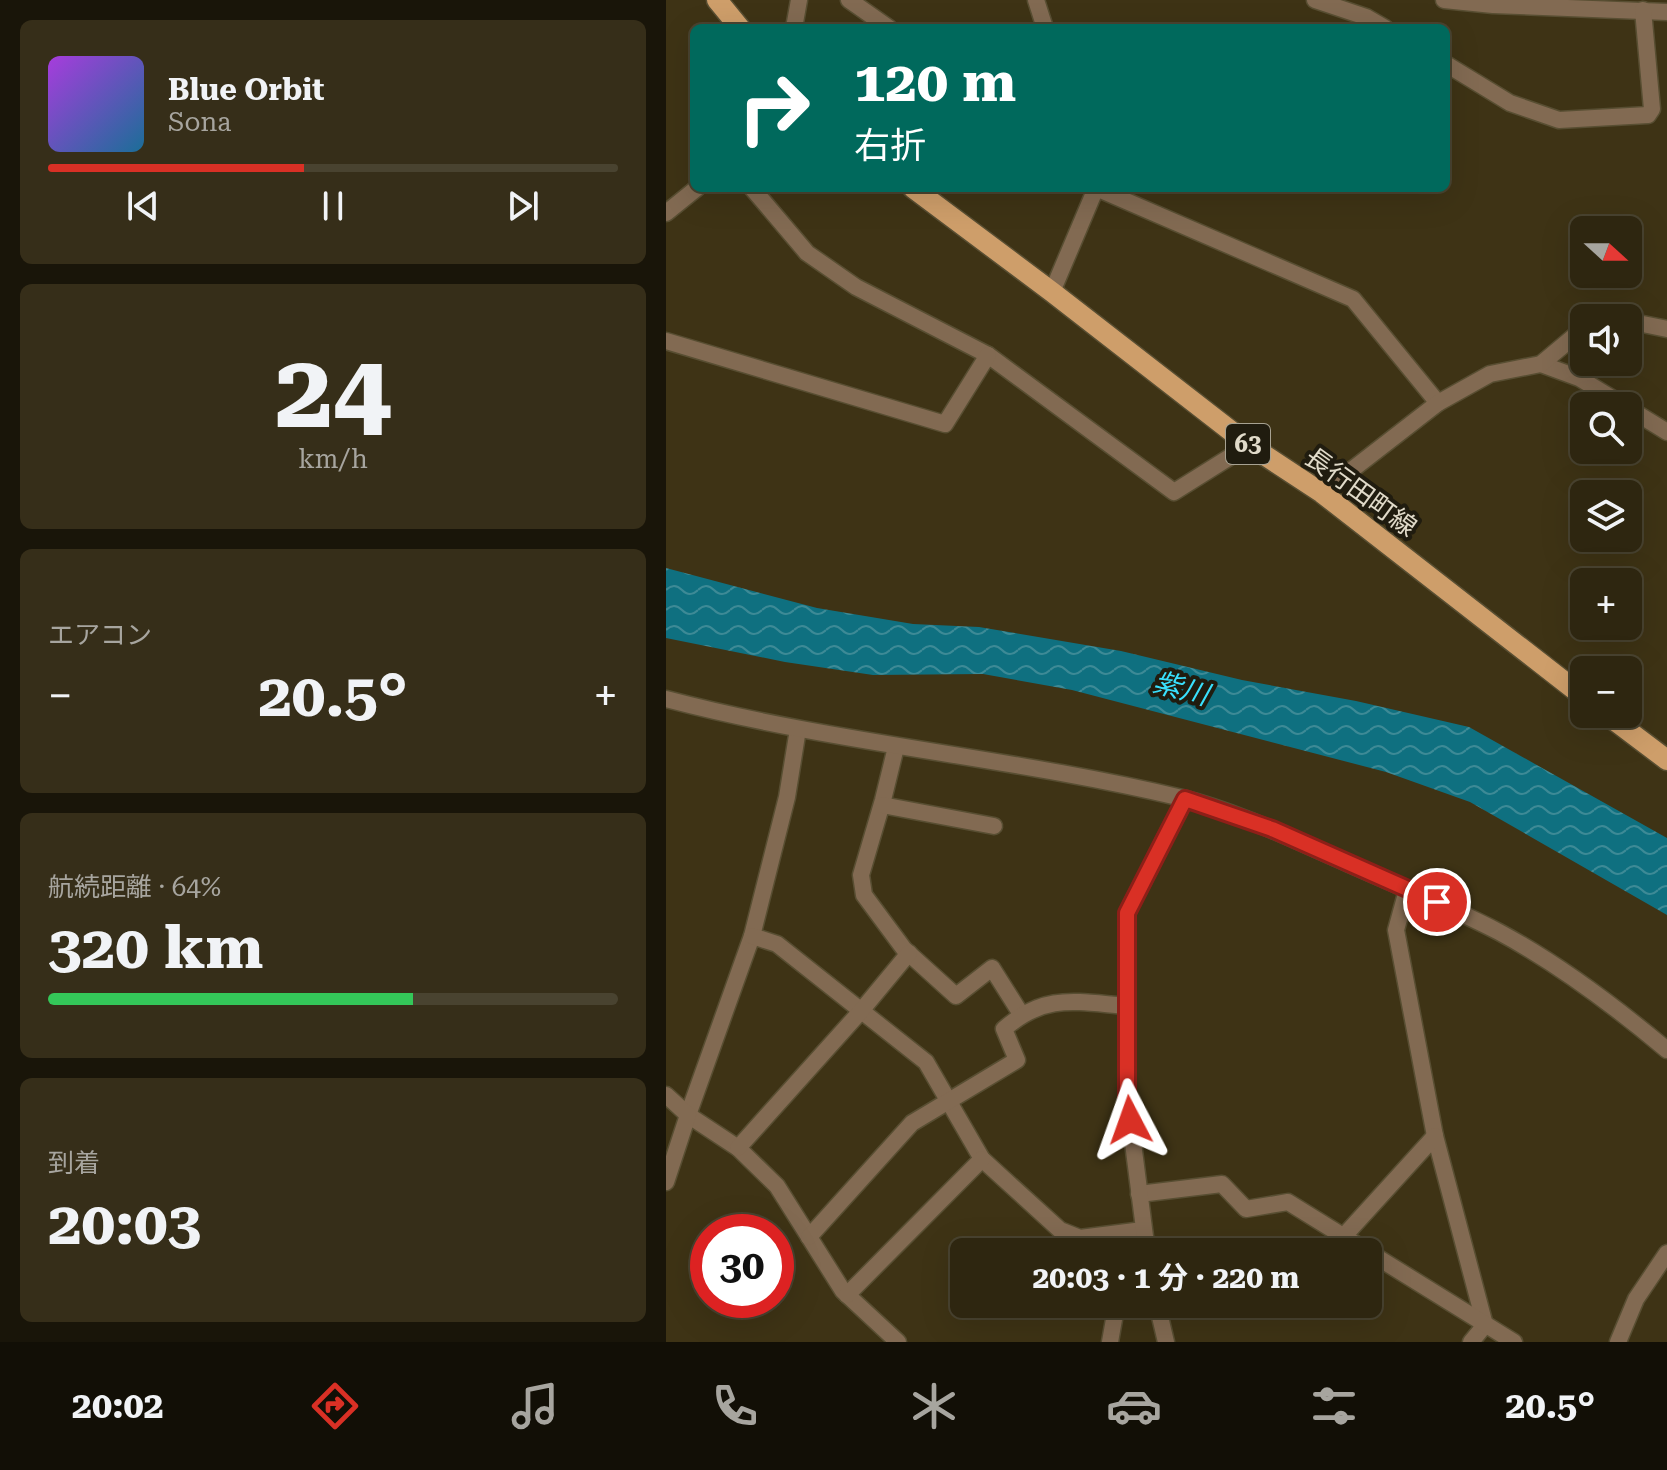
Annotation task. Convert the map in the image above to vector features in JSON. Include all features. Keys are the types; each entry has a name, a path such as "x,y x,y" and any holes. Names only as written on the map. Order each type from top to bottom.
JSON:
{"main road":[{"path":"717,0 737,24"},
{"name":"長行田町線","path":"918,192 1249,445 1322,493 1570,686"},
{"path":"1625,728 1667,760"}],"street":[{"path":"795,24 799,0"},
{"path":"849,0 883,24"},
{"path":"1036,0 1044,24"},
{"path":"1315,0 1378,24"},
{"path":"1444,0 1667,12"},
{"path":"1450,66 1510,103 1559,120 1648,115 1652,109 1643,10"},
{"path":"666,213 692,192"},
{"path":"755,192 807,253 856,287 988,355 1174,492 1249,445"},
{"path":"1052,292 1094,192"},
{"path":"1105,192 1353,299 1438,403"},
{"path":"1642,324 1667,329"},
{"path":"1322,493 1438,403 1490,374 1541,364 1570,340"},
{"path":"666,341 945,424 988,355"},
{"path":"1541,364 1579,378 1602,392"},
{"path":"1642,417 1667,432"},
{"path":"666,699 798,729 1185,799 1272,829 1502,934 1571,978 1667,1050"},
{"path":"666,1182 752,936 787,797 798,729"},
{"path":"896,747 861,875 864,895 909,953 956,996 992,968 1021,1014"},
{"path":"1144,1238 1127,1096 1127,913 1185,799"},
{"path":"882,805 994,826"},
{"path":"1407,890 1396,930 1435,1136 1485,1325"},
{"path":"752,936 777,944 926,1062 982,1159 1060,1230 1080,1238 1143,1230"},
{"path":"738,1148 909,953"},
{"path":"809,1237 912,1123 1017,1060 1004,1029 1021,1014 1059,1001 1126,1006"},
{"path":"666,1095 688,1115 738,1148 777,1186 847,1295 898,1342"},
{"path":"1344,1236 1435,1136"},
{"path":"847,1295 982,1159"},
{"path":"1139,1194 1222,1184 1246,1209 1288,1202 1514,1342"},
{"path":"1618,1342 1636,1299 1667,1253"},
{"path":"1110,1342 1114,1318"},
{"path":"1160,1318 1166,1342"},
{"path":"1471,1342 1485,1325"}],"water":[{"name":"紫川","path":"666,568 817,608 913,624 979,627 1121,651 1242,680 1356,701 1469,727 1667,838 1667,915 1470,802 1386,772 1072,690 983,674 873,675 785,662 666,638"}],"route":[{"path":"1130,1120 1127,1096 1127,913 1185,799 1272,829 1437,902"}]}
